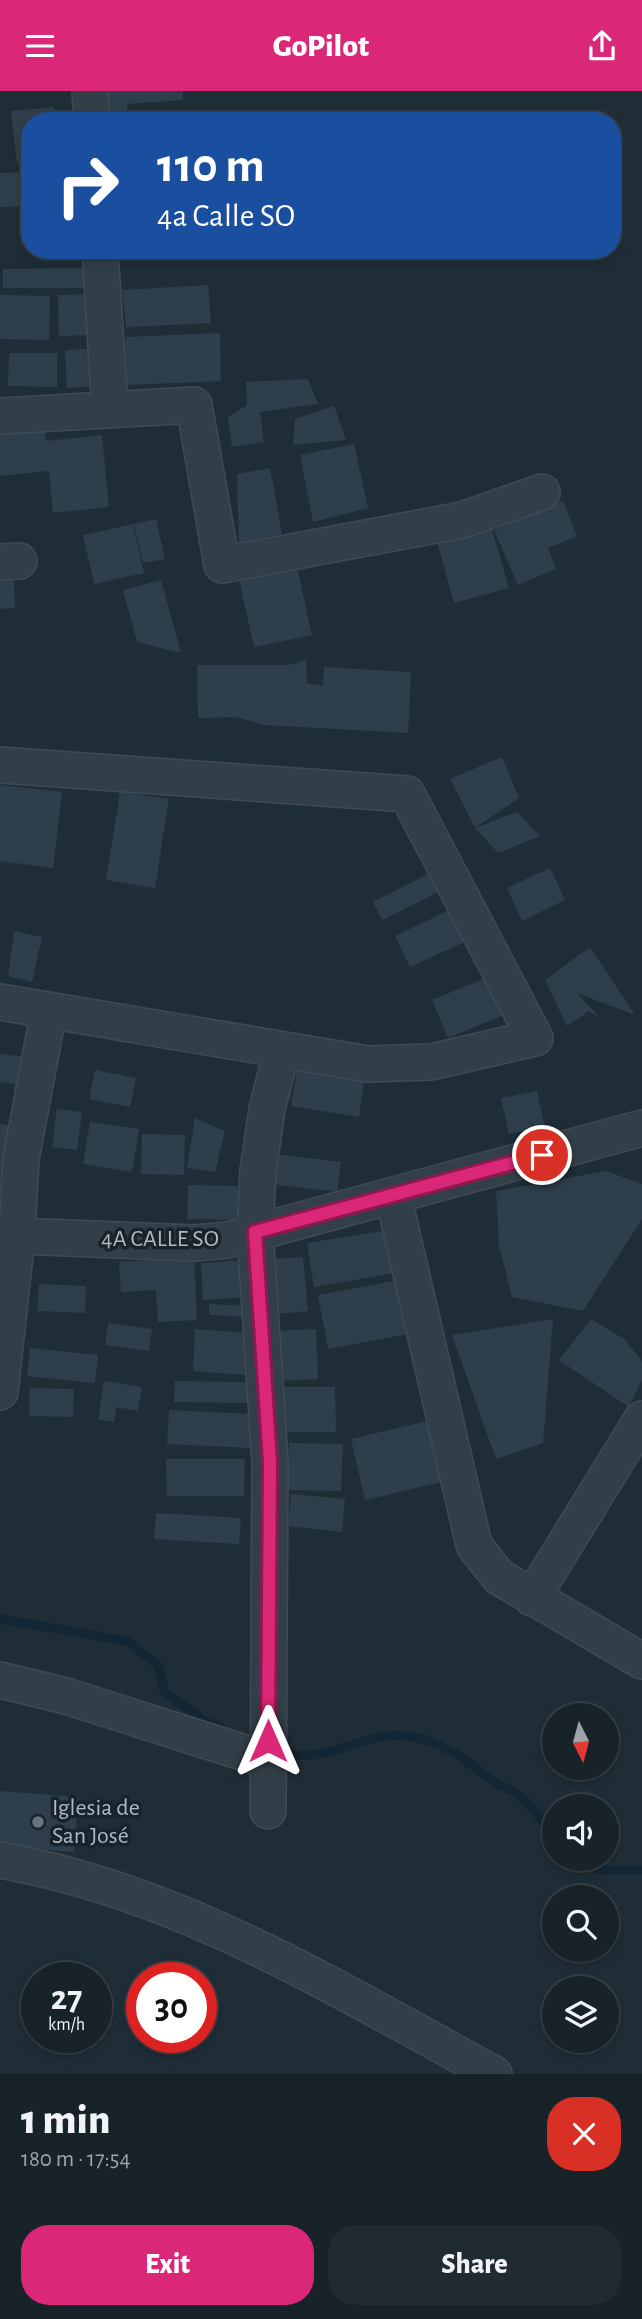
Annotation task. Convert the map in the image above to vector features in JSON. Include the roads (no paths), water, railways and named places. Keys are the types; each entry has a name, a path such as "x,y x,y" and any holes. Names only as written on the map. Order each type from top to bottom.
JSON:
{"street":[{"path":"90,91 91,112"},
{"path":"101,259 110,410"},
{"path":"0,416 194,405 222,565 462,520 542,492"},
{"path":"0,765 407,794 535,1038 431,1062 368,1064 0,1002"},
{"path":"0,1392 8,1234 48,1010"},
{"path":"268,1811 270,1462 255,1232 258,1171 267,1109 282,1050"},
{"name":"4A CALLE SO","path":"8,1234 195,1243 228,1240 642,1128"},
{"path":"393,1195 474,1545 499,1577 642,1661"},
{"path":"532,1598 642,1419"},
{"path":"0,1680 66,1696 267,1760"},
{"path":"0,1860 115,1888 251,1942 494,2074"}],"waterway":[{"path":"0,1619 127,1641 158,1665 165,1693 205,1721 221,1728"},
{"path":"276,1751 315,1755 375,1738 409,1736 425,1740 454,1753 495,1783 520,1796 542,1820"},
{"path":"619,1870 642,1870"}],"place":[{"name":"Iglesia de San José","path":"38,1822"}]}
